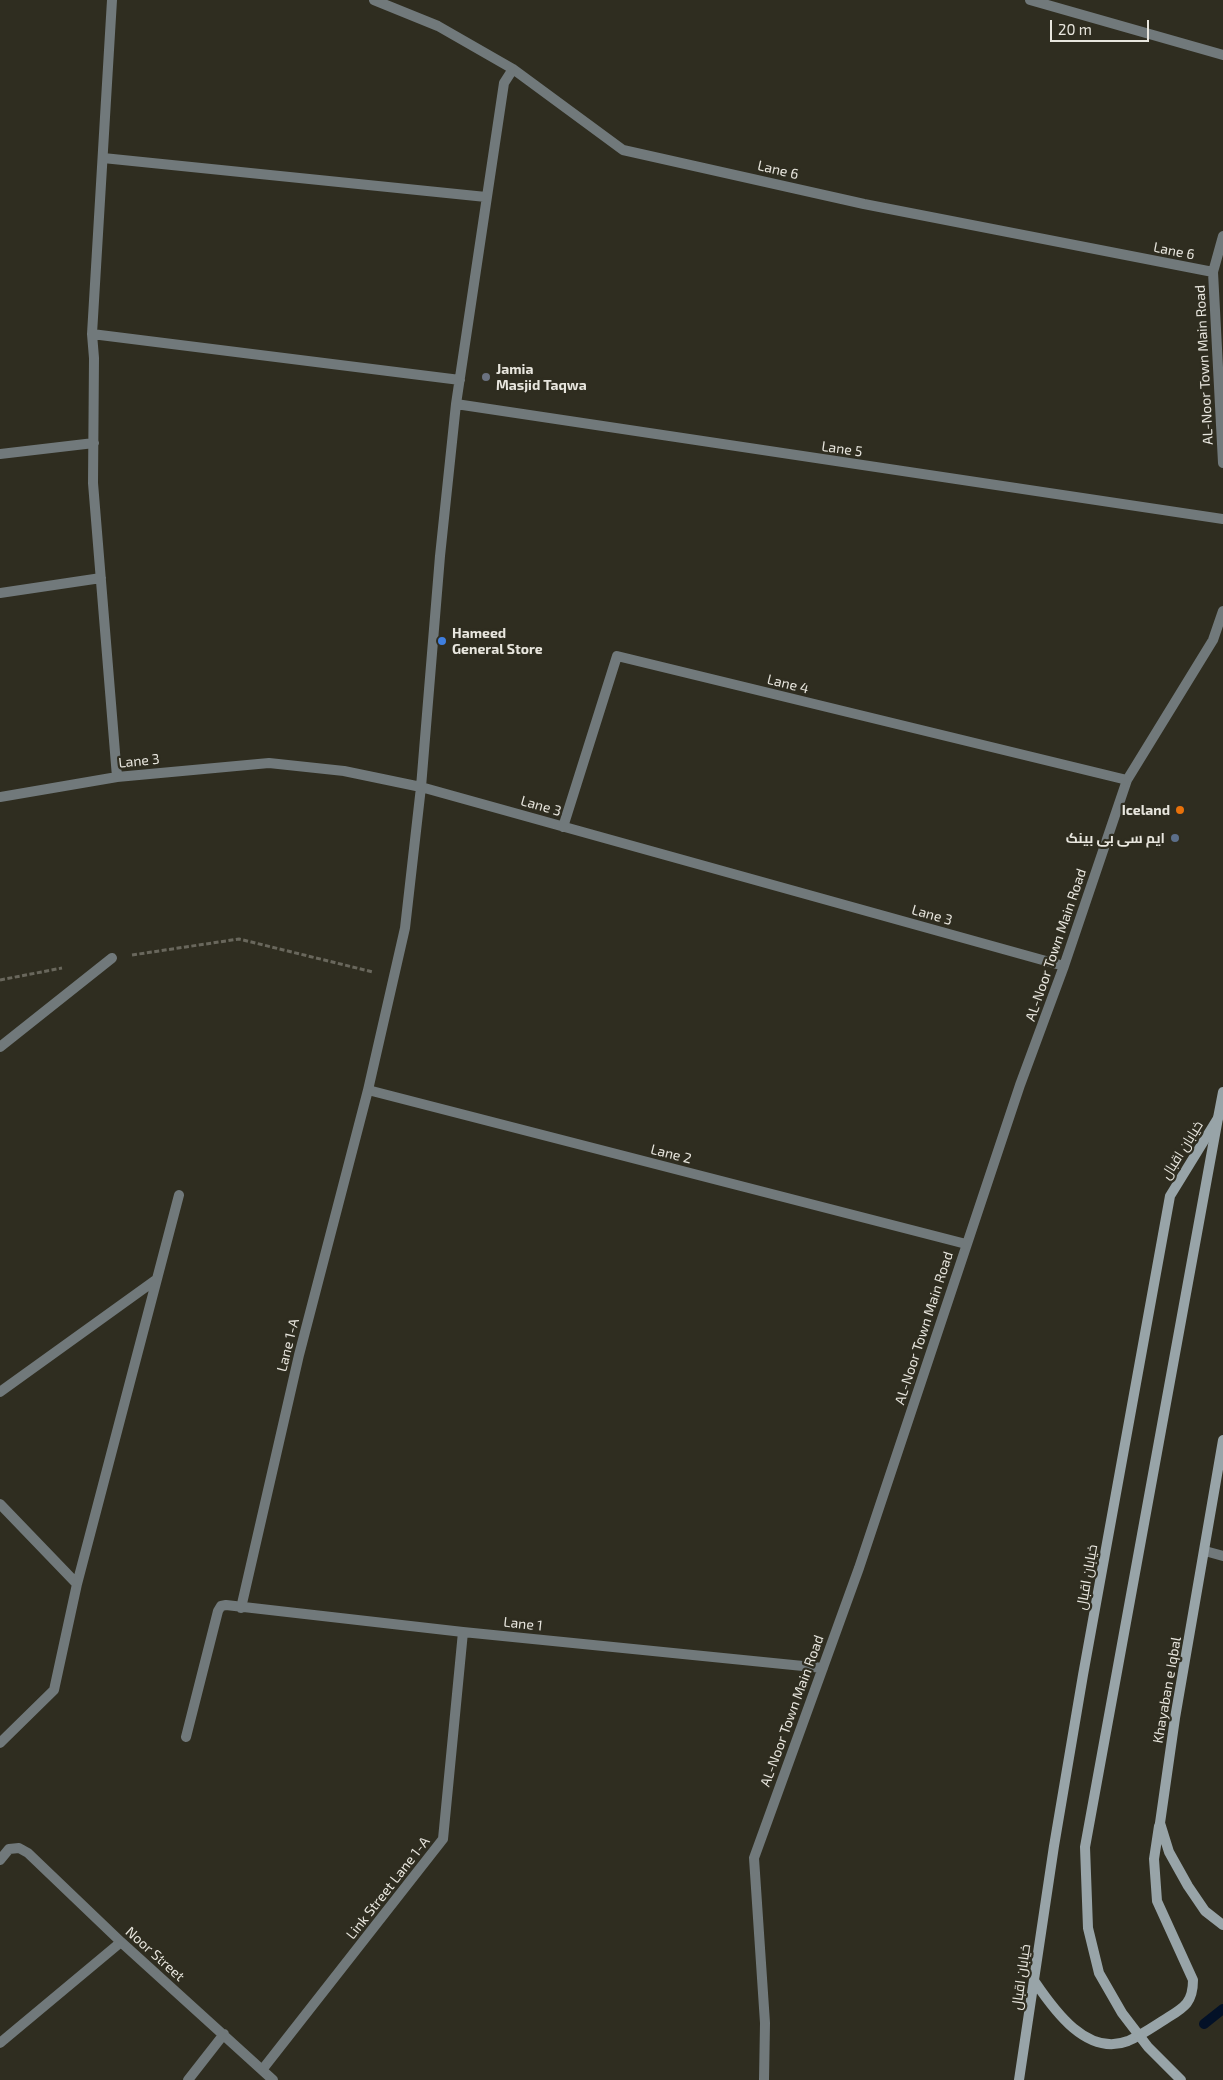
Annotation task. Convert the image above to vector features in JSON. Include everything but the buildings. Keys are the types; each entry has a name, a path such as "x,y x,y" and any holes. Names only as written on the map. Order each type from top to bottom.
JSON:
{"main road":[{"name":"خیابان اقبال","path":"1019,2080 1054,1846 1083,1675 1170,1196 1218,1118 1223,1092"},
{"path":"1181,2080 1170,2072 1148,2047 1122,2013 1099,1973 1088,1928 1085,1847 1218,1118"},
{"name":"Khayaban e Iqbal","path":"1223,1440 1221,1461 1175,1718 1160,1823 1169,1852 1188,1886 1205,1911 1223,1925"},
{"path":"1035,1982 1055,2011 1073,2030 1104,2043 1127,2042 1187,2005 1193,1994 1193,1980 1157,1901 1155,1891 1154,1859 1160,1823"}],"street":[{"path":"112,0 92,334 94,358 93,483 117,777"},
{"name":"Lane 6","path":"374,0 438,26 514,69 623,150 864,204 1213,272"},
{"path":"1030,0 1223,55"},
{"name":"Lane 1-A","path":"241,1608 299,1355 368,1090 405,928 421,787 440,556 456,404 504,83 514,69"},
{"path":"103,158 486,197"},
{"name":"AL-Noor Town Main Road","path":"1223,236 1213,272 1223,464"},
{"path":"92,334 460,380"},
{"name":"Lane 5","path":"456,404 1223,519"},
{"path":"0,454 94,442"},
{"path":"0,593 101,578"},
{"name":"AL-Noor Town Main Road","path":"764,2080 765,2023 754,1858 823,1668 1020,1085 1064,966 1127,780 1212,640 1223,611"},
{"name":"Lane 4","path":"563,827 617,656 1127,780"},
{"name":"Lane 3","path":"0,797 117,777 269,763 344,771 421,787 1064,966"},
{"path":"0,1047 112,958"},
{"name":"Lane 2","path":"368,1090 966,1244"},
{"path":"0,1743 54,1690 78,1584 179,1195"},
{"path":"0,1392 158,1279"},
{"path":"0,1504 78,1584"},
{"path":"1205,1551 1223,1556"},
{"name":"Lane 1","path":"186,1737 221,1606 823,1668"},
{"name":"Link Street Lane 1-A","path":"262,2070 443,1840 463,1632"},
{"name":"Noor Street","path":"0,1860 9,1849 19,1848 28,1853 120,1942 273,2080"},
{"path":"0,2042 120,1942"},
{"path":"188,2080 224,2034"}],"path":[{"path":"112,958 239,940 393,977"},
{"path":"0,980 65,967"}],"waterway":[{"path":"1204,2024 1223,2009"}],"place":[{"name":"Jamia Masjid Taqwa","path":"486,377"},
{"name":"Hameed General Store","path":"442,641"},
{"name":"Iceland","path":"1180,810"},
{"name":"ایم سی بی بینک","path":"1175,838"}]}
